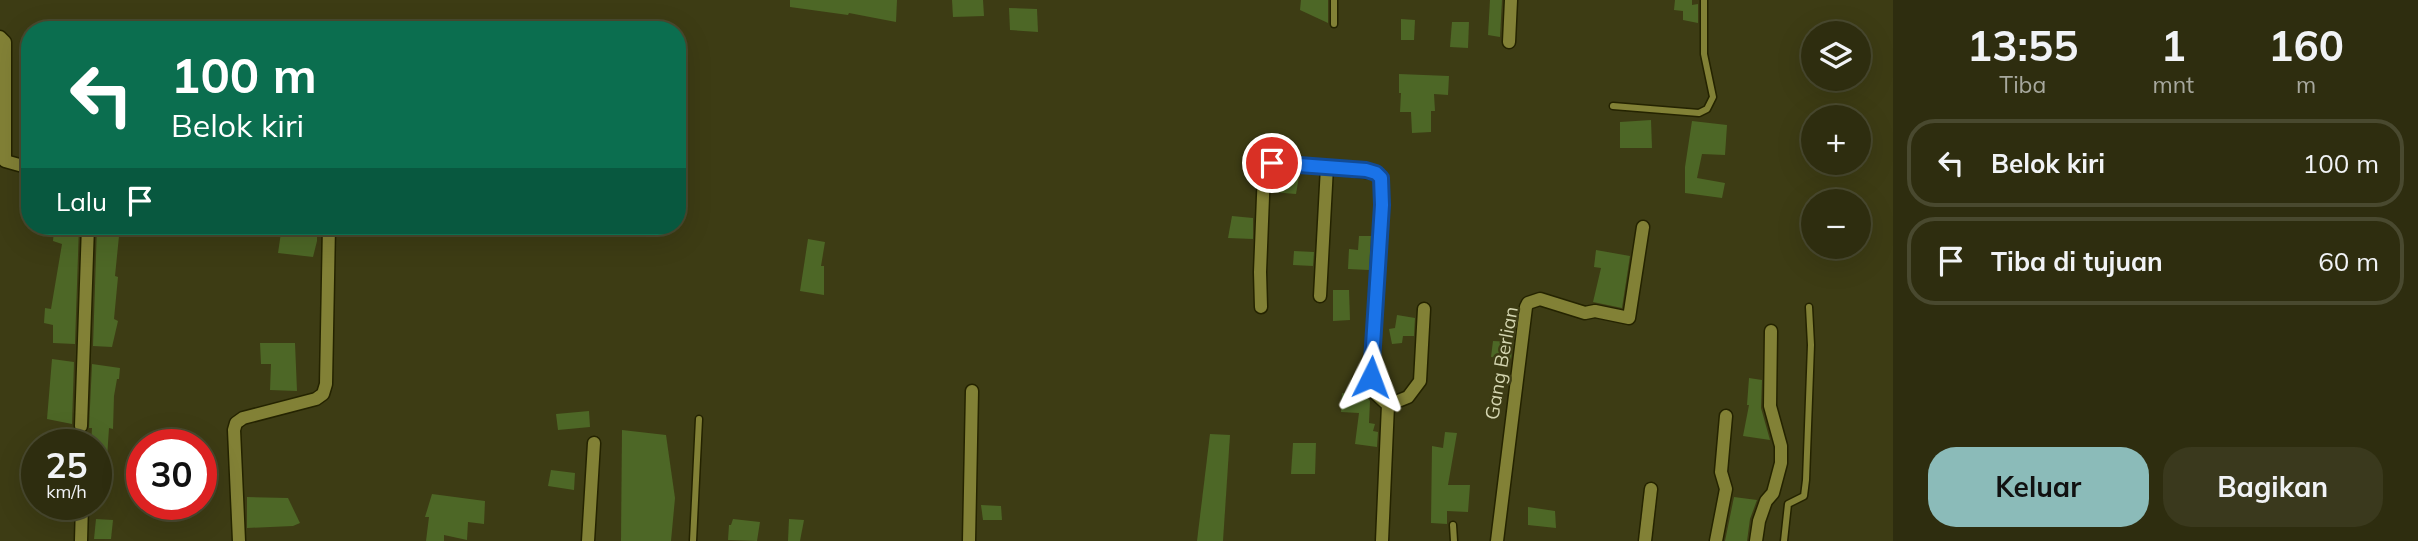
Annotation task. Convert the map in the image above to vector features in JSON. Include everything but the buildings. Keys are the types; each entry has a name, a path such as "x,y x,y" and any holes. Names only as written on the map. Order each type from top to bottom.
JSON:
{"street":[{"path":"1509,42 1511,0"},
{"path":"0,37 5,43 5,161 21,165"},
{"path":"1261,307 1264,171 1272,163 1376,173 1381,178 1382,205 1371,377 1375,393 1388,405 1382,541"},
{"path":"1320,296 1327,167"},
{"name":"Gang Berlian","path":"1497,541 1526,307 1532,300 1540,299 1585,313 1595,311 1629,317 1643,227"},
{"path":"82,429 88,235"},
{"path":"239,541 237,421 316,399 323,394 326,384 329,235"},
{"path":"1388,405 1408,397 1420,381 1424,309"},
{"path":"1756,541 1759,521 1766,501 1773,493 1780,463 1781,446 1770,406 1771,331"},
{"path":"969,541 972,391"},
{"path":"1716,541 1726,489 1721,472 1726,416"},
{"path":"588,541 594,443"},
{"path":"1644,541 1651,489"},
{"path":"81,541 82,520"}],"lane":[{"path":"1334,0 1334,24"},
{"path":"1613,106 1699,113 1707,109 1713,97 1704,54 1704,0"},
{"path":"1784,541 1788,504 1805,493 1810,307"},
{"path":"693,541 699,419"},
{"path":"1453,525 1454,541"}],"route":[{"path":"1272,163 1366,170 1381,178 1382,205 1371,377"}]}
